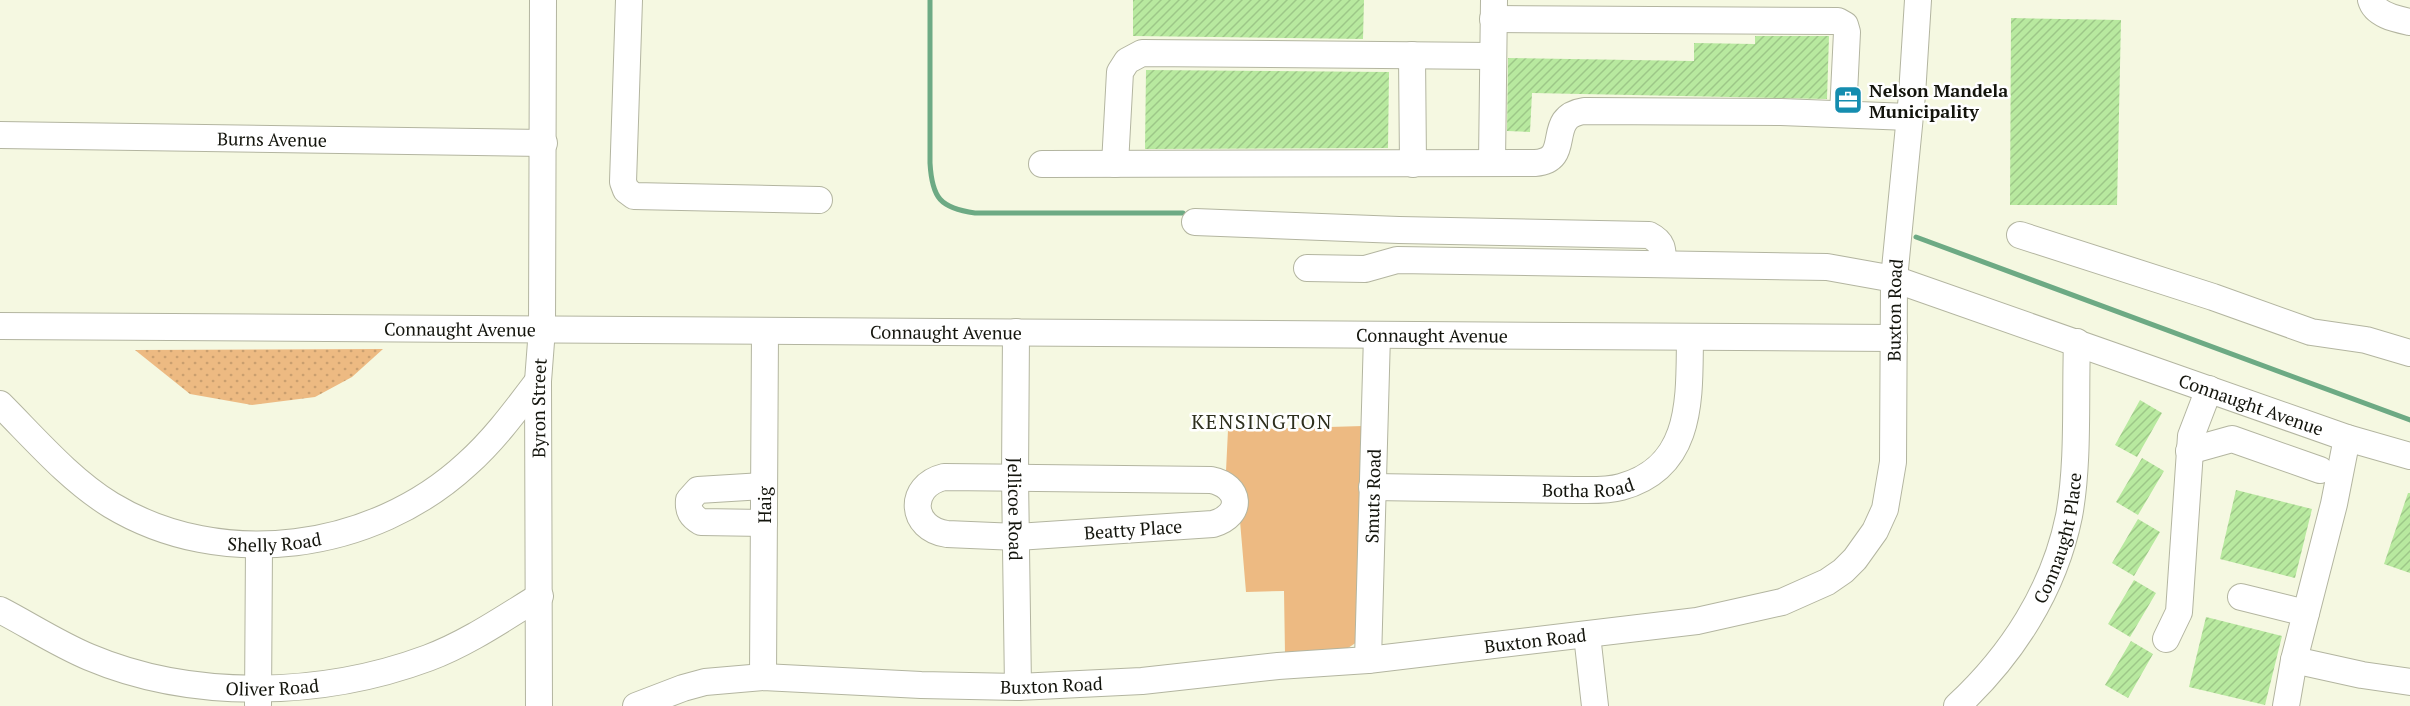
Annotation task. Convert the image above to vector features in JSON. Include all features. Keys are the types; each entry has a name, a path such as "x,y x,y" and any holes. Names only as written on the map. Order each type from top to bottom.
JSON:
{"street":[{"name":"Byron Street","path":"539,706 538,381 542,329 543,0"},
{"path":"629,0 623,182 626,190 634,196 819,200"},
{"name":"Buxton Road","path":"636,706 682,688 705,682 763,677 921,695 1018,687 1142,681 1278,666 1368,660 1697,621 1782,602 1827,582 1855,559 1875,531 1885,509 1890,488 1893,462 1894,279 1918,0"},
{"path":"2371,0 2375,9 2381,13 2410,22"},
{"path":"1492,162 1493,9 1838,21 1845,25 1847,32 1843,110"},
{"path":"1115,164 1120,72 1127,61 1142,53 1493,56"},
{"path":"1412,55 1413,164"},
{"path":"1042,164 1547,162 1554,157 1558,148 1560,130 1566,118 1574,112 1843,110 1910,113"},
{"name":"Burns Avenue","path":"0,135 544,143"},
{"path":"1195,222 1399,230 1649,235 1658,239 1663,246 1663,264"},
{"path":"1397,260 1399,230"},
{"path":"2020,235 2213,297 2311,332 2366,340 2410,353"},
{"name":"Connaught Avenue","path":"1306,268 1365,268 1397,260 1827,267 1894,279 2347,438 2334,504 2294,660 2286,706"},
{"name":"Connaught Avenue","path":"0,326 1894,338"},
{"name":"Haig","path":"763,677 765,331"},
{"name":"Jellicoe Road","path":"1016,332 1015,477 1018,687"},
{"name":"Smuts Road","path":"1368,660 1377,335"},
{"name":"Botha Road","path":"1372,487 1605,489 1638,481 1666,461 1683,429 1689,382 1690,337"},
{"name":"Connaught Place","path":"1957,706 1990,671 2015,639 2048,585 2061,551 2069,514 2073,471 2077,342"},
{"name":"Shelly Road","path":"0,404 84,487 112,505 141,520 172,531 205,539 259,546 343,534 382,521 408,507 467,465 504,426 538,381"},
{"path":"2166,639 2179,612 2192,429 2210,389"},
{"path":"2189,451 2232,438 2320,470"},
{"path":"2347,438 2410,456"},
{"name":"Beatty Place","path":"1015,477 1211,480 1227,485 1232,491 1234,511 1229,517 1213,524 1017,537 937,532 924,524 918,508 918,497 937,479 1015,477"},
{"path":"763,486 698,490 689,500 688,507 693,517 701,522 764,523"},
{"path":"258,697 259,546"},
{"name":"Oliver Road","path":"0,610 88,657 123,669 200,687 239,690 258,697 383,673 430,658 473,636 540,596"},
{"path":"2241,597 2306,613"},
{"path":"1587,635 1595,706"},
{"path":"2294,660 2362,675 2410,682"}],"shaded area":[{"path":"383,349 352,377 315,397 252,405 190,394 135,350"},
{"path":"1363,426 1360,640 1348,648 1285,654 1284,591 1246,592 1240,521 1244,489 1234,476 1226,471 1228,430"}],"building":[{"path":"1133,0 1364,0 1363,39 1133,36"},
{"path":"2011,18 2121,20 2117,205 2010,205"},
{"path":"1755,36 1829,36 1827,99 1532,93 1530,132 1507,131 1508,58 1694,61 1694,43 1755,44"},
{"path":"1146,70 1389,72 1388,148 1145,149"},
{"path":"2140,400 2162,413 2137,457 2115,445"},
{"path":"2142,458 2164,471 2138,515 2116,502"},
{"path":"2236,490 2312,509 2295,578 2220,559"},
{"path":"2408,493 2410,493 2410,573 2384,564"},
{"path":"2138,519 2160,532 2134,576 2112,563"},
{"path":"2134,580 2156,593 2130,637 2108,624"},
{"path":"2206,617 2282,636 2265,705 2189,687"},
{"path":"2131,641 2153,654 2128,698 2105,685"}],"waterway":[{"path":"930,0 930,163 933,185 940,199 953,208 975,213 1183,213"},
{"path":"1916,237 2410,420"}],"place":[{"name":"Nelson Mandela Municipality","path":"1848,100"}],"district":[{"name":"KENSINGTON","path":"1262,421"}]}
